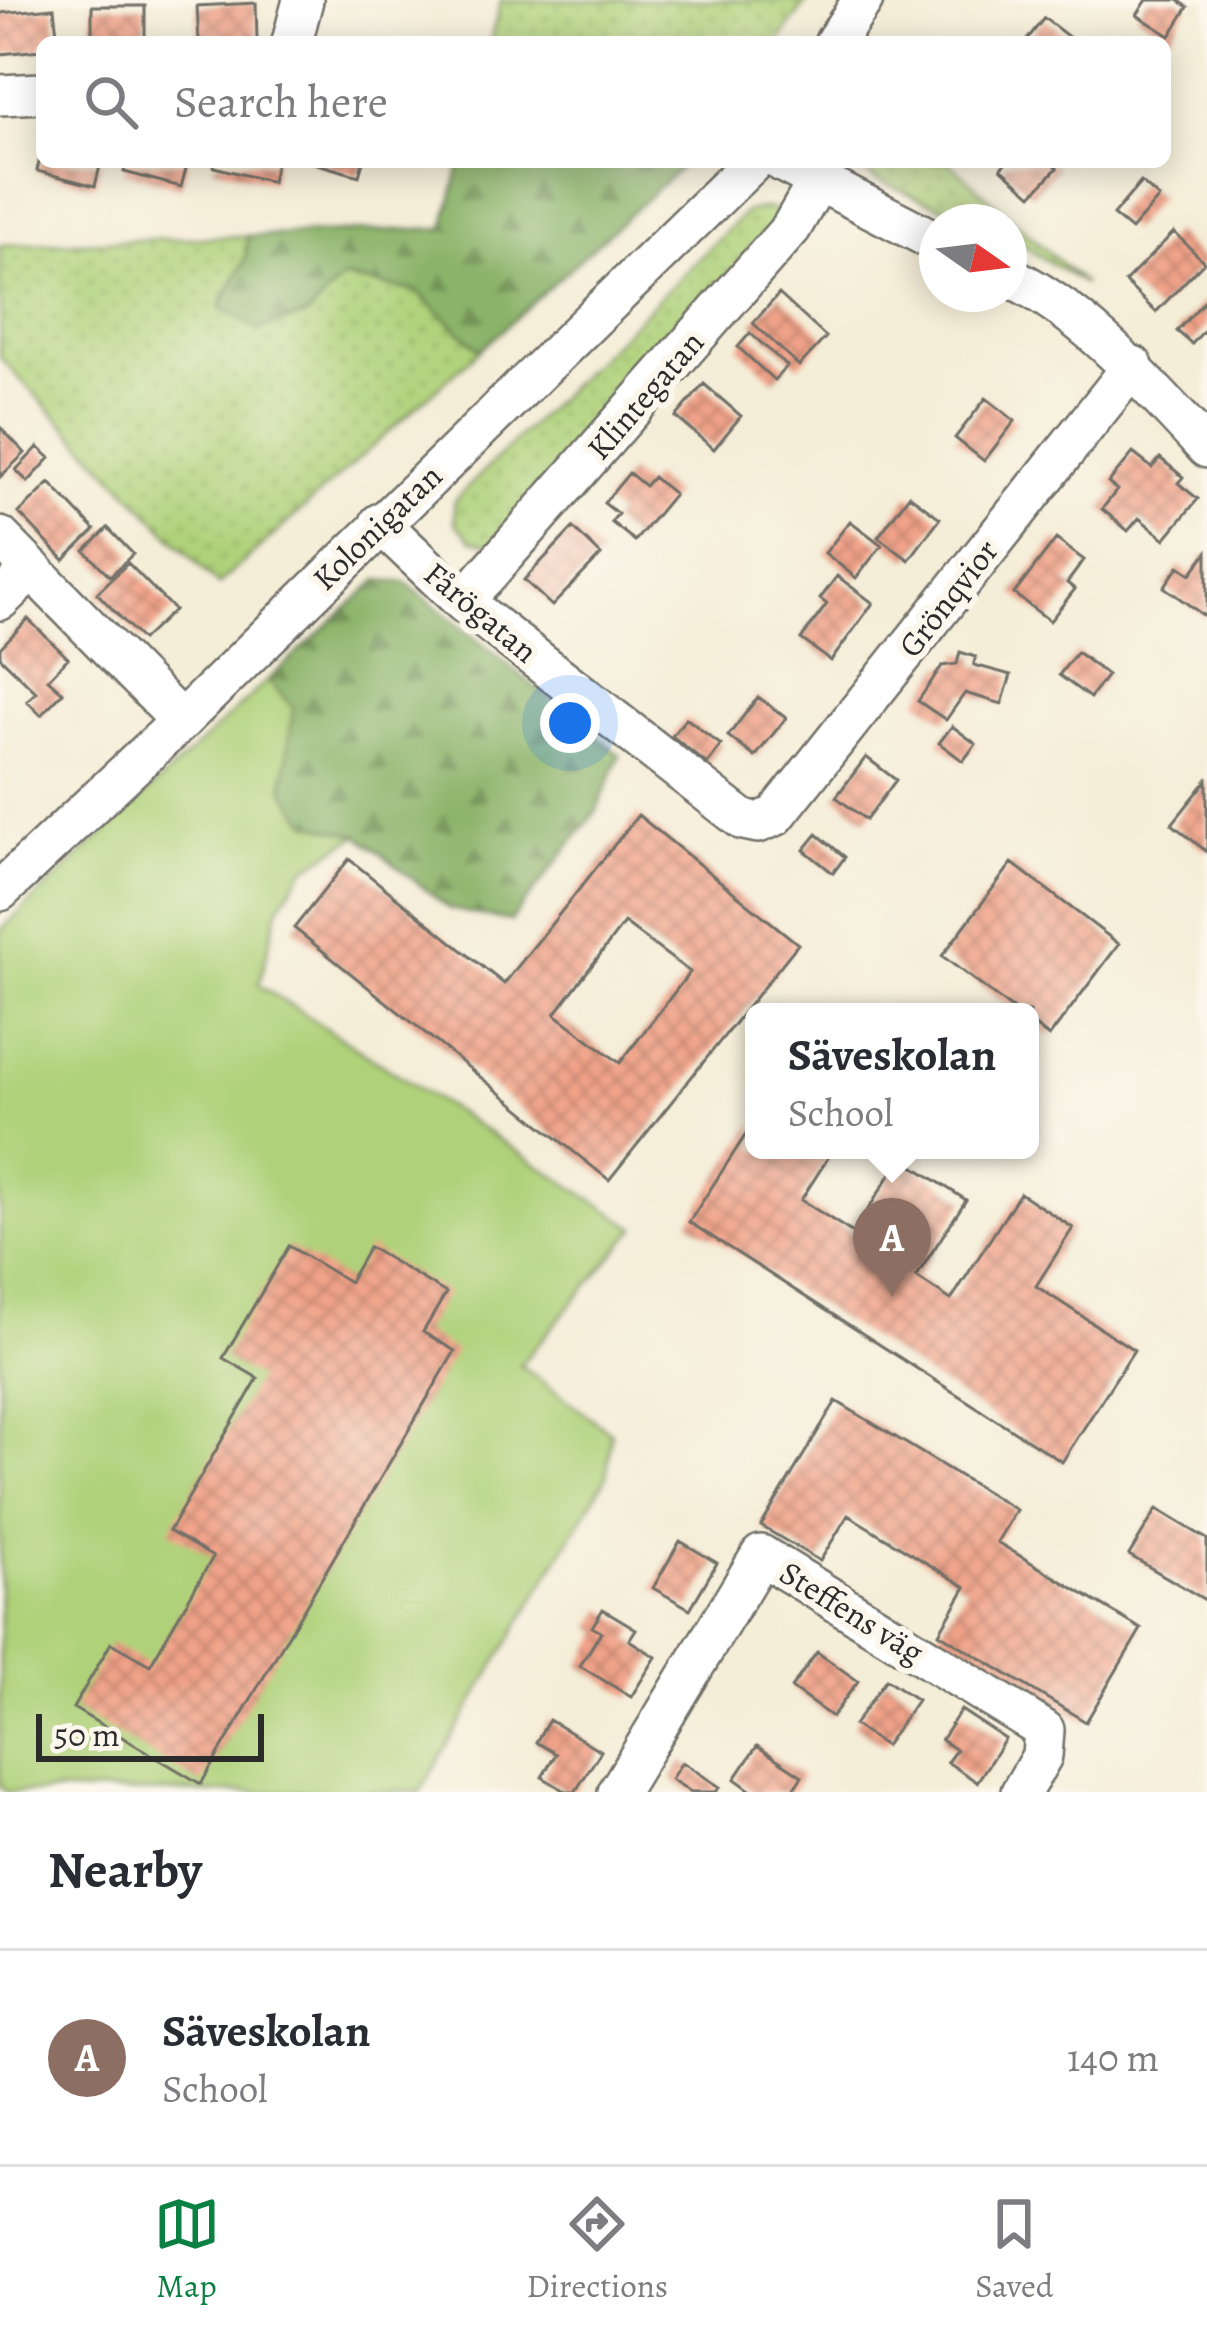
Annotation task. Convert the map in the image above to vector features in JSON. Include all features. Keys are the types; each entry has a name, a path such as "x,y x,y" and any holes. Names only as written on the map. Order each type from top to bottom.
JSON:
{"street":[{"path":"294,36 303,0"},
{"path":"839,36 862,0"},
{"path":"0,94 36,93"},
{"name":"Kolonigatan","path":"0,891 181,721 747,168"},
{"path":"793,168 919,233"},
{"name":"Klintegatan","path":"463,602 790,228 818,181"},
{"path":"1027,287 1083,323 1133,366 1207,448"},
{"name":"Grönqvior","path":"758,824 775,816 1133,366"},
{"name":"Fårögatan","path":"380,523 463,602 743,820 758,824"},
{"path":"0,537 181,721"},
{"path":"0,600 32,569"},
{"name":"Steffens väg","path":"618,1792 761,1555 1044,1730 1045,1745 1021,1792"}],"green space":[{"path":"501,0 808,0 782,36 492,36"},
{"path":"459,168 680,168 480,350 416,291 343,278 308,315 259,330 220,307 245,260 248,236 444,228"},
{"path":"862,168 956,168 995,204 934,204 874,179"},
{"path":"777,210 782,224 491,545 471,540 455,523 454,501 746,212"},
{"path":"1027,232 1084,284 1027,248"},
{"path":"248,236 245,259 220,306 308,315 342,278 416,291 480,350 218,585 0,358 0,245"},
{"path":"378,580 405,582 620,755 597,810 511,921 450,909 358,835 308,823 283,789 293,708 268,680"},
{"path":"268,680 293,708 283,789 308,823 358,835 305,868 279,906 259,985 636,1228 520,1365 611,1433 607,1476 420,1792 6,1792 0,1786 0,931"}],"building":[{"path":"1147,0 1178,0 1188,7 1170,36 1137,15"},
{"path":"256,3 257,36 199,36 197,6"},
{"path":"92,6 145,6 145,36 92,36"},
{"path":"54,8 57,36 36,36 36,51 0,54 0,13"},
{"path":"1044,18 1067,36 1030,36"},
{"path":"38,168 100,168 95,186"},
{"path":"125,168 186,168 181,187 124,172"},
{"path":"218,168 275,168 272,182"},
{"path":"331,168 361,168 359,176"},
{"path":"1001,168 1057,168 1032,195"},
{"path":"1141,182 1159,198 1131,230 1113,215"},
{"path":"1174,232 1204,262 1156,312 1125,282"},
{"path":"779,294 826,337 799,366 753,323"},
{"path":"1205,300 1207,327 1192,344 1177,331"},
{"path":"750,333 787,366 774,380 738,347"},
{"path":"704,384 741,416 714,449 676,417"},
{"path":"986,398 1015,421 984,461 955,438"},
{"path":"0,427 25,453 0,477"},
{"path":"38,447 50,458 28,482 16,470"},
{"path":"1133,453 1152,468 1160,458 1183,477 1178,483 1198,499 1165,539 1139,518 1128,531 1102,509 1117,490 1108,483"},
{"path":"629,473 645,486 653,477 674,494 635,541 611,522 618,514 604,503"},
{"path":"50,483 95,530 64,560 19,513"},
{"path":"909,495 940,518 909,560 878,537"},
{"path":"850,521 882,545 856,578 825,553"},
{"path":"108,528 133,554 110,576 85,551"},
{"path":"573,528 601,555 552,606 524,580"},
{"path":"1056,539 1084,560 1067,583 1075,589 1050,621 1014,594"},
{"path":"1207,552 1207,618 1164,587 1179,566 1191,574"},
{"path":"128,563 174,610 142,640 97,593"},
{"path":"837,576 873,603 831,661 801,639 827,604 820,599"},
{"path":"28,619 68,658 48,679 63,692 41,715 27,701 36,692 0,657 0,648"},
{"path":"960,652 976,657 974,665 1011,675 1002,704 965,693 946,720 918,701 942,666 957,664"},
{"path":"1077,652 1107,675 1090,698 1059,675"},
{"path":"758,697 786,718 755,757 728,736"},
{"path":"686,718 721,745 707,764 672,736"},
{"path":"952,726 976,744 963,761 939,743"},
{"path":"866,757 896,780 866,820 836,797"},
{"path":"1207,780 1207,852 1172,824"},
{"path":"638,815 798,944 751,1003 745,1003 745,1010 609,1180 294,928 349,859 504,984","holes":["624,923 690,972 620,1063 555,1014"]},
{"path":"817,834 845,857 833,873 804,850"},
{"path":"1012,863 1119,944 1049,1037 1039,1029 1039,1003 1004,1003 942,956"},
{"path":"745,1136 745,1159 827,1159 801,1200 853,1233 903,1159 966,1200 916,1277 951,1300 1020,1193 1073,1228 1036,1286 1134,1350 1062,1462 689,1222"},
{"path":"289,1246 349,1282 369,1247 446,1293 423,1332 455,1351 201,1784 73,1708 111,1643 150,1665 213,1557 169,1531 258,1378 223,1358"},
{"path":"836,1401 1016,1510 997,1542 1141,1629 1086,1722 939,1633 966,1587 848,1515 820,1561 761,1526"},
{"path":"1157,1509 1207,1539 1207,1601 1129,1555"},
{"path":"680,1541 717,1563 690,1609 653,1588"},
{"path":"603,1609 636,1629 629,1640 656,1657 631,1697 580,1666 601,1632 592,1627"},
{"path":"817,1652 858,1681 832,1717 791,1688"},
{"path":"886,1679 917,1700 885,1746 854,1725"},
{"path":"961,1710 1005,1739 977,1782 947,1762 956,1750 941,1740"},
{"path":"549,1720 601,1751 575,1792 542,1777 556,1754 536,1742"},
{"path":"757,1746 802,1776 792,1792 753,1792 735,1779"},
{"path":"682,1762 720,1787 716,1792 691,1792 671,1779"}],"place":[{"name":"Säveskolan","path":"892,1297"}]}
